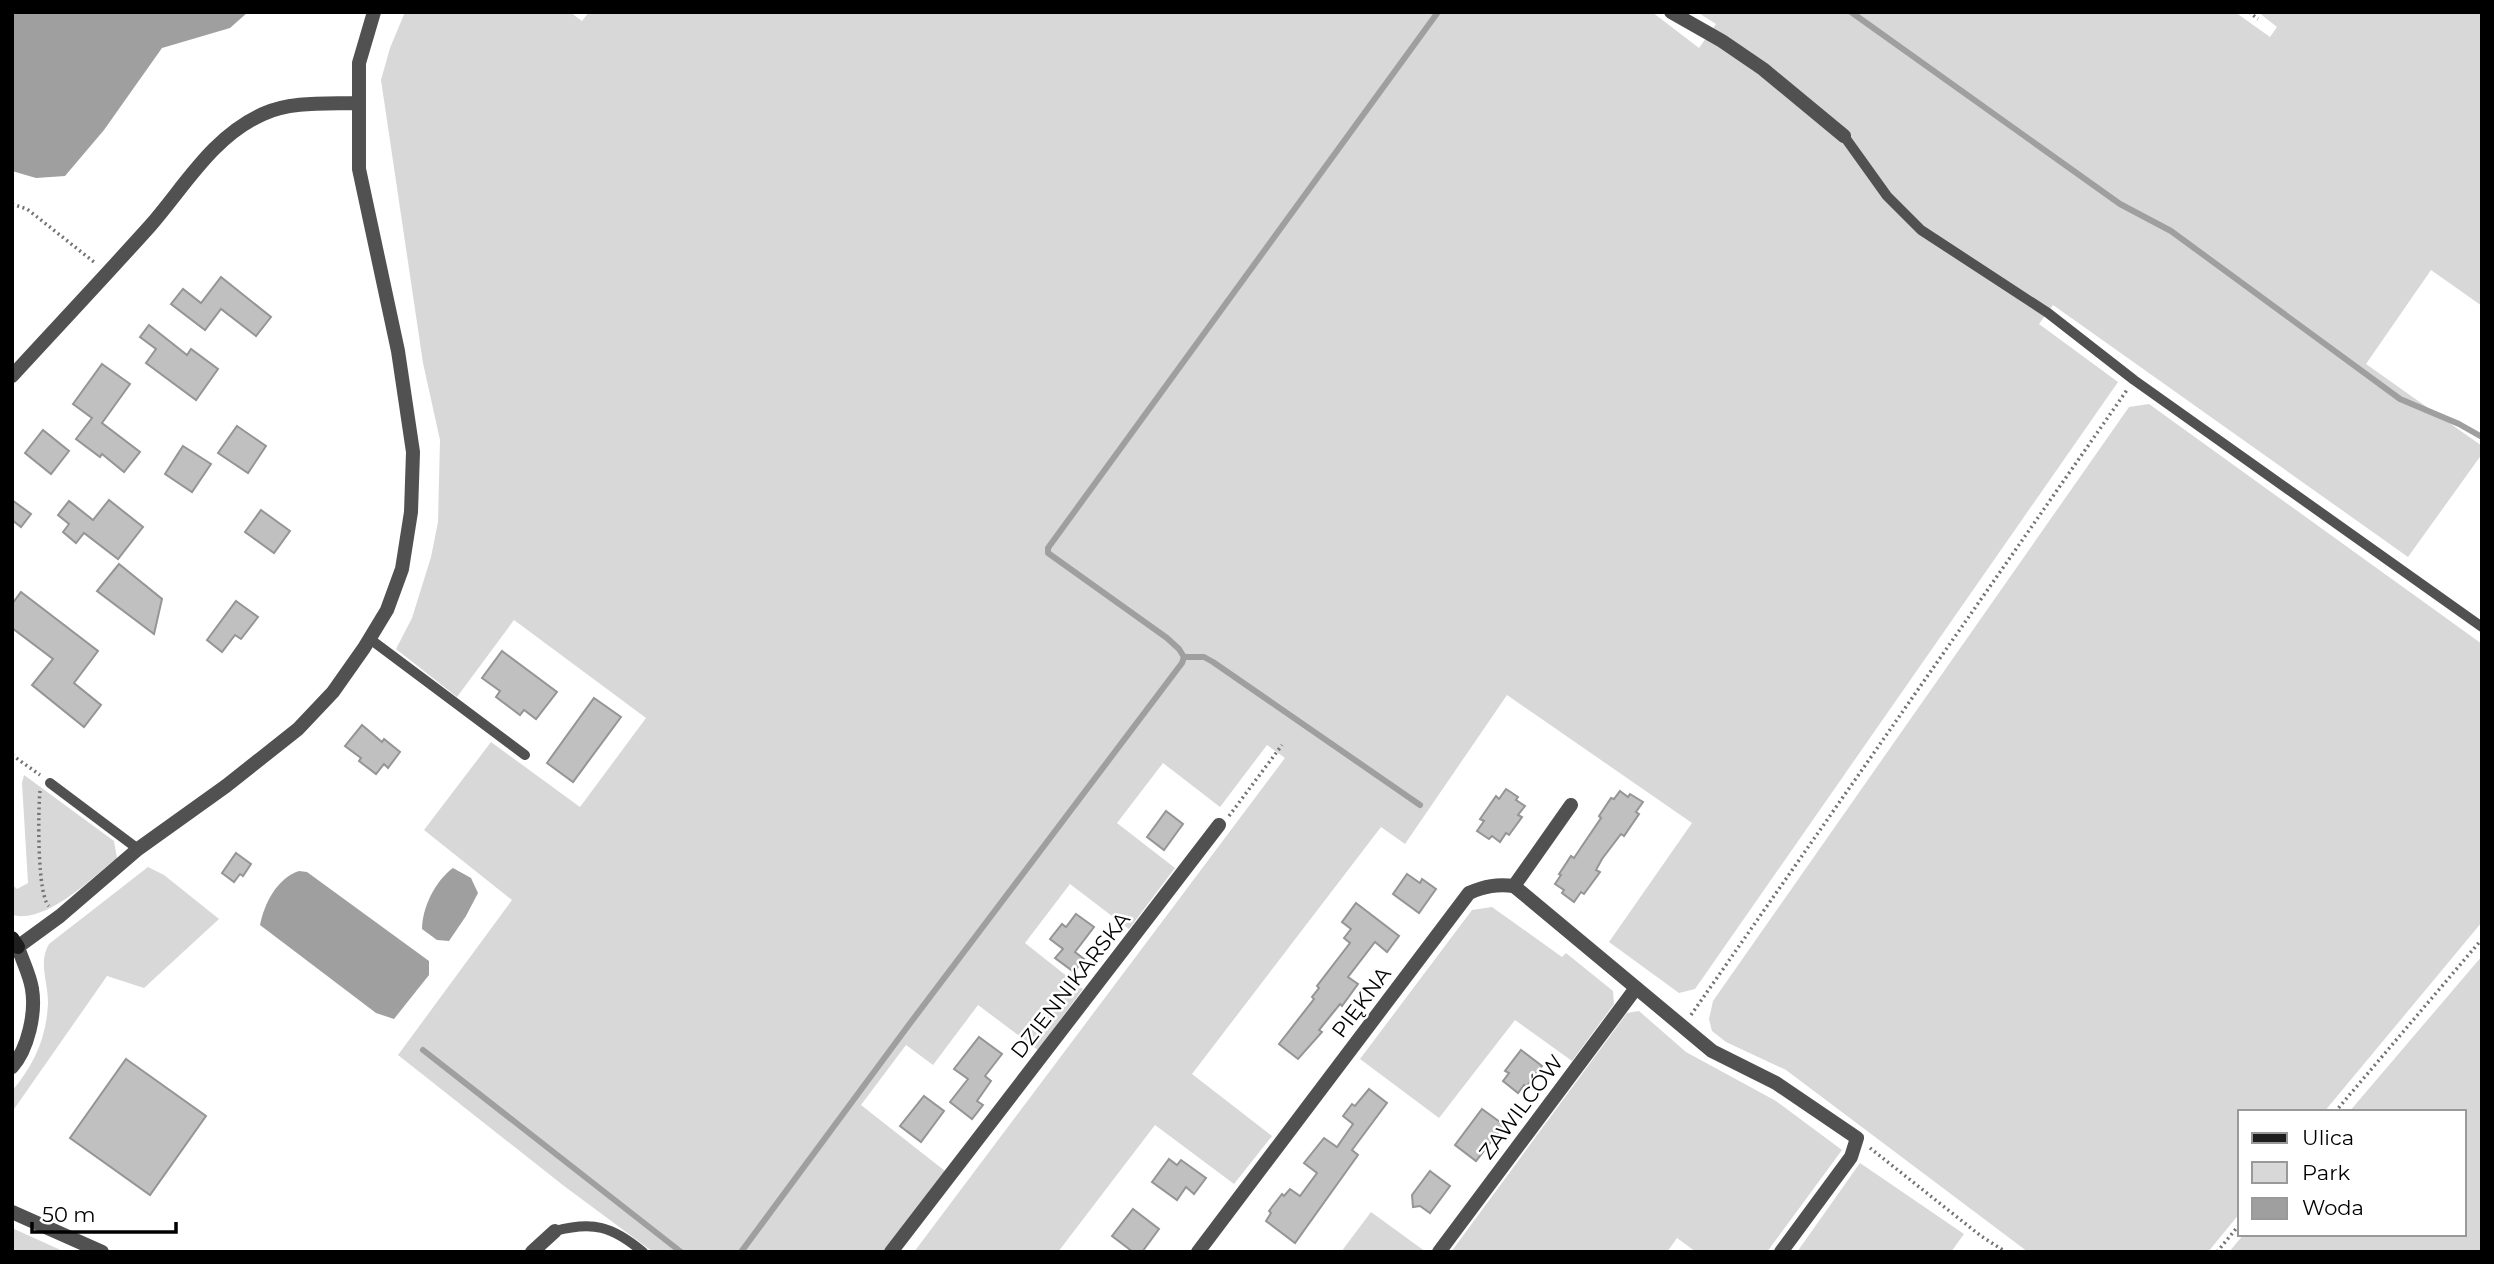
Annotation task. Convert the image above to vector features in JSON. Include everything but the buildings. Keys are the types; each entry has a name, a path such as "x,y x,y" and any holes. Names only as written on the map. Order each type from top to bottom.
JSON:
{"street":[{"path":"12,1067 26,1041 33,1006 32,988 14,945 60,916 138,849 226,786 298,729 332,692 370,639 387,610 402,569 411,512 413,452 398,351 359,169 359,63 374,12"},
{"path":"1671,12 1722,41 1763,69 1844,136"},
{"path":"12,376 151,224 214,147 239,127 265,113 302,105 358,103"},
{"path":"1571,805 1514,886 1712,1051 1776,1083 1857,1138 1852,1157 1781,1252"},
{"name":"DZIENNIKARSKA","path":"891,1252 1219,825"},
{"name":"PIĘKNA","path":"1198,1252 1469,893 1492,885 1514,886"},
{"name":"ZAWILCÓW","path":"1439,1252 1636,988"},
{"path":"12,1212 103,1252"},
{"path":"532,1252 555,1231"}],"lane":[{"path":"1844,136 1887,196 1921,230 2048,313 2134,380 2482,627"},
{"path":"370,639 525,755"},
{"path":"46,780 138,849"},
{"path":"555,1231 589,1224 613,1231 643,1252"}],"path":[{"path":"2249,12 2258,19"},
{"path":"12,204 27,209 107,272"},
{"path":"1683,1025 2134,380"},
{"path":"1219,825 1235,810 1282,745"},
{"path":"12,755 46,780 39,794 40,882 45,902 52,907"},
{"path":"2337,1110 2482,939"},
{"path":"1857,1138 1981,1236 2006,1252"},
{"path":"2217,1252 2238,1226"}],"green space":[{"path":"405,12 570,12 582,21 589,12 1652,12 1699,48 1716,24 1697,12 2235,12 2270,37 2277,27 2258,12 2482,12 2482,306 2431,270 2366,364 2482,446 2482,454 2408,557 2053,305 2039,324 2118,382 1695,989 1679,993 1609,942 1692,823 1507,695 1405,844 1381,827 1192,1074 1272,1136 1234,1184 1155,1125 1058,1252 914,1252 1285,758 1267,745 1220,807 1163,763 1117,823 1175,868 1129,929 1070,884 1025,943 1083,989 1038,1050 978,1005 933,1065 906,1045 861,1105 945,1171 883,1252 653,1252 564,1186 398,1055 512,900 424,830 491,742 580,807 646,718 514,620 457,697 396,649 412,618 431,557 438,522 440,440 423,363 381,80 390,48"},
{"path":"2149,404 2482,644 2482,922 2326,1110 2238,1110 2238,1215 2208,1252 2028,1252 1786,1070 1726,1042 1712,1031 1709,1019 1713,1001 2129,407"},
{"path":"24,775 114,841 117,858 54,906 25,916 12,915 12,884 17,889 28,883 22,783"},
{"path":"148,867 164,875 219,919 144,988 107,976 12,1112 12,1091 33,1061 45,1027 48,1002 44,958 49,944"},
{"path":"1492,907 1562,957 1566,953 1613,991 1614,1004 1572,1061 1515,1020 1439,1118 1360,1059 1472,910"},
{"path":"2482,956 2482,1252 2229,1252 2242,1236 2466,1236 2466,1110 2351,1110"},
{"path":"1639,1011 1686,1052 1776,1101 1842,1150 1767,1252 1696,1252 1677,1238 1667,1252 1451,1252 1627,1013"},
{"path":"1860,1163 1964,1234 1951,1252 1797,1252"},
{"path":"1371,1212 1426,1252 1341,1252"},
{"path":"12,1228 65,1252 12,1252"}],"water":[{"path":"12,12 248,12 230,28 162,48 104,130 65,176 36,178 12,171"},
{"path":"453,868 471,878 478,893 449,941 437,940 422,929 424,912 435,887"},
{"path":"307,872 429,961 429,975 394,1019 376,1013 260,925 265,909 278,886 291,874"}],"waterway":[{"path":"1184,657 1167,638 1048,553 1048,548 1438,12"},
{"path":"1851,12 2120,204 2171,231 2400,399 2459,424 2482,437"},
{"path":"1184,657 1204,657 1213,662 1420,805"},
{"path":"741,1252 1184,657"},
{"path":"423,1050 681,1252"}]}
